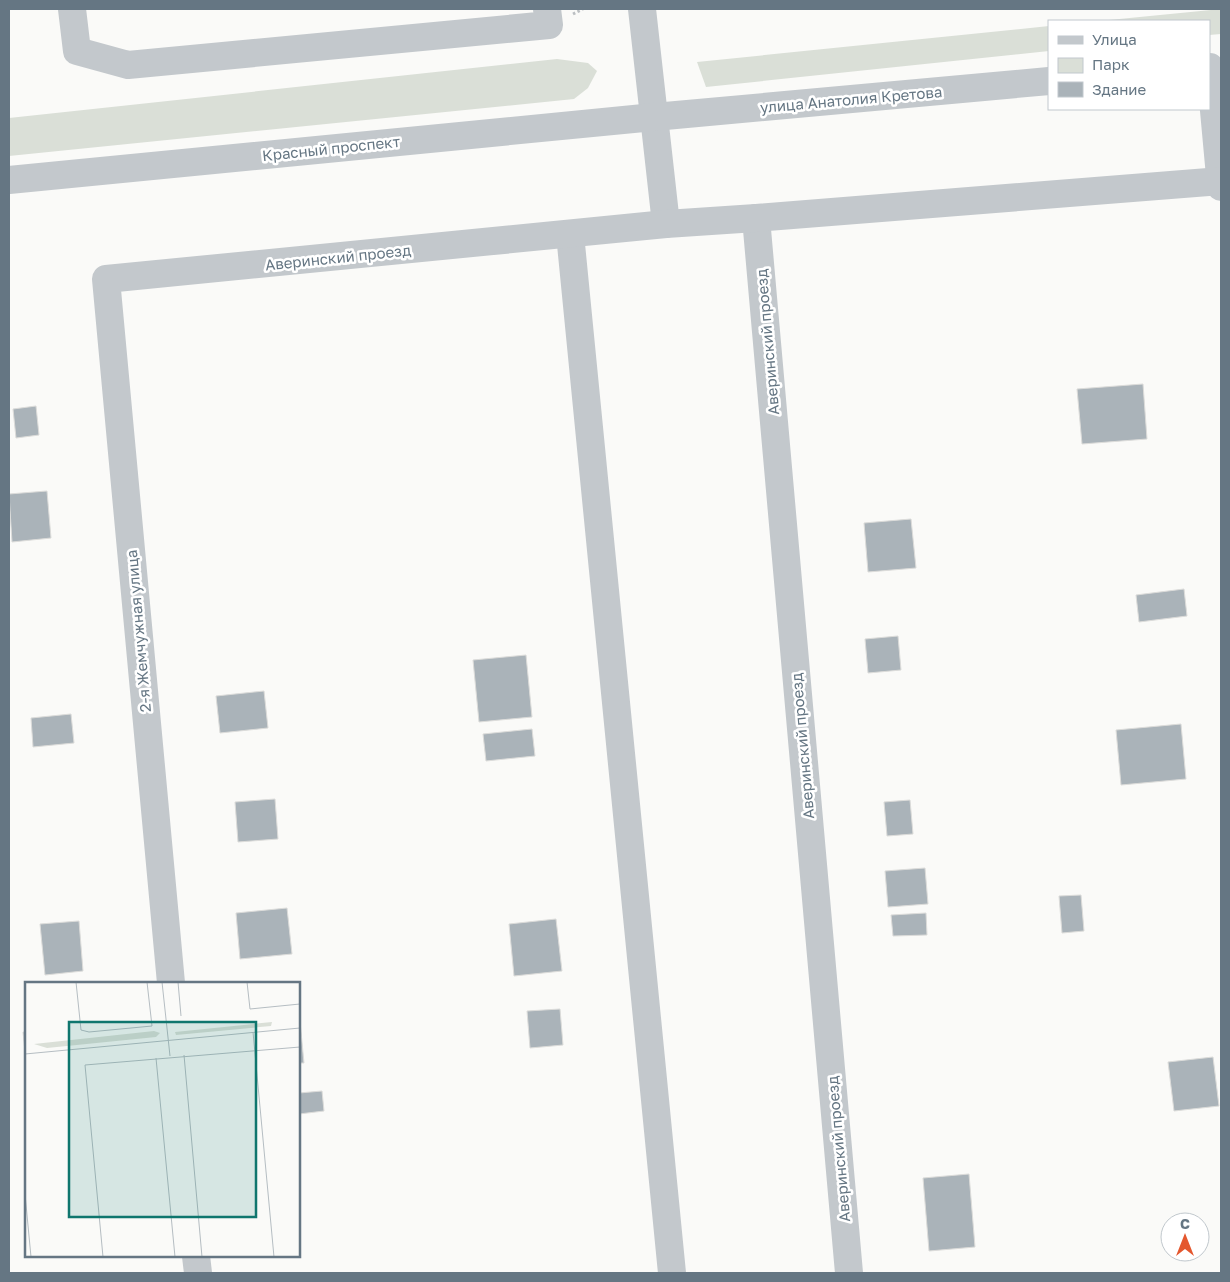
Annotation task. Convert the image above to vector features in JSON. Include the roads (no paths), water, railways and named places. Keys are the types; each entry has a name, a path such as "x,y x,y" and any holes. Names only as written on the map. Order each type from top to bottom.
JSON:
{"street":[{"path":"72,9 77,51 128,65 549,26 547,9"},
{"path":"642,9 666,224"},
{"path":"1213,66 1221,187"},
{"name":"улица Анатолия Кретова","path":"654,117 1048,81"},
{"name":"Красный проспект","path":"9,180 654,117"},
{"name":"Аверинский проезд","path":"106,279 666,224 1221,181"},
{"name":"Аверинский проезд","path":"756,218 849,1273"},
{"path":"570,234 672,1273"},
{"name":"2-я Жемчужная улица","path":"106,279 171,982"},
{"path":"196,1257 198,1273"}]}
